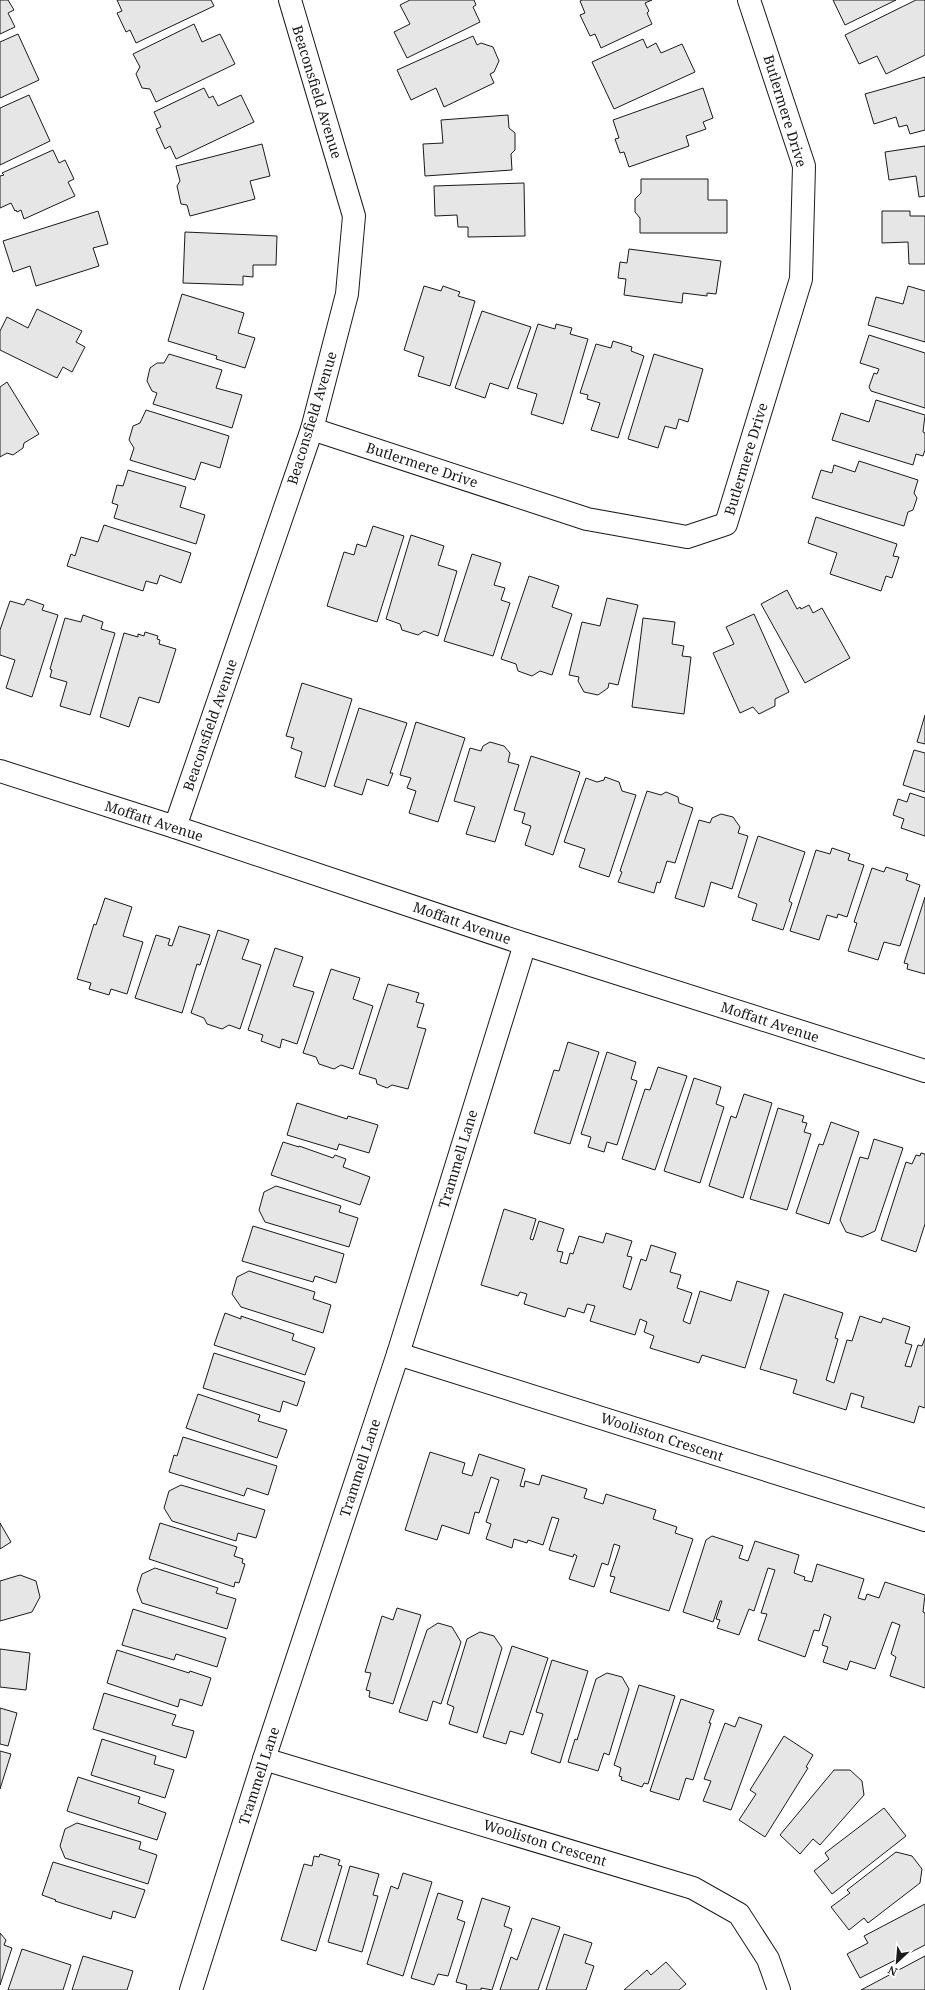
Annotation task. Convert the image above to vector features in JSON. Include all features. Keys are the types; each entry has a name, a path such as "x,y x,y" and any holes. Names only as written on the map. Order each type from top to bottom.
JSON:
{"street":[{"name":"Beaconsfield Avenue","path":"175,827 312,429 347,294 354,216 290,0"},
{"name":"Butlermere Drive","path":"312,429 587,519 687,537 726,524 801,279 804,166 750,0"},
{"name":"Moffatt Avenue","path":"0,771 175,827 525,944 925,1071"},
{"name":"Trammell Lane","path":"191,1990 264,1759 398,1354 525,944"},
{"name":"Wooliston Crescent","path":"398,1354 925,1520"},
{"name":"Wooliston Crescent","path":"264,1759 693,1888 739,1914 768,1959 779,1990"}],"building":[{"path":"0,0 8,0 14,10 8,13 15,27 0,34"},
{"path":"117,0 211,0 214,6 136,43 130,30 126,32 117,13 122,11"},
{"path":"410,0 474,0 476,5 473,7 480,22 407,58 394,32 410,24 400,5"},
{"path":"652,0 645,3 649,11 647,13 652,24 601,48 595,34 590,36 580,15 585,13 580,1"},
{"path":"833,0 896,0 845,25"},
{"path":"916,0 925,0 925,55 886,74 877,56 859,64 845,35"},
{"path":"194,24 202,42 220,34 235,64 156,102 150,89 142,88 136,74 140,67 133,54"},
{"path":"18,34 39,80 0,98 0,42"},
{"path":"473,36 477,45 481,43 493,47 499,61 494,72 490,74 494,83 444,107 436,88 411,100 397,70"},
{"path":"643,39 647,48 656,43 661,53 682,44 695,72 614,109 592,62"},
{"path":"925,77 925,130 910,134 907,125 899,127 896,117 874,124 865,94"},
{"path":"204,88 209,98 213,96 218,106 241,95 254,122 176,159 170,146 165,149 156,129 161,127 154,112"},
{"path":"703,88 713,118 703,122 706,129 686,136 689,146 629,167 624,152 620,153 615,139 619,138 613,120"},
{"path":"29,95 50,141 0,165 0,108"},
{"path":"508,115 509,128 515,133 515,150 511,154 512,170 425,176 423,144 443,143 441,120"},
{"path":"262,144 270,176 250,181 255,199 190,216 187,205 181,204 177,186 180,181 176,166"},
{"path":"925,146 925,196 919,197 916,176 889,180 885,152"},
{"path":"53,150 59,163 65,160 74,179 68,182 75,196 24,219 21,210 17,212 16,210 15,211 11,203 0,208 0,176 4,175 2,173"},
{"path":"641,179 708,179 708,200 727,200 727,233 640,233 640,218 635,212 635,199 641,193"},
{"path":"524,183 525,236 468,237 468,227 458,227 457,215 435,216 434,186"},
{"path":"98,211 108,244 93,248 99,266 36,286 30,266 13,272 3,241"},
{"path":"882,211 910,211 910,216 925,216 925,264 909,264 908,242 882,243"},
{"path":"185,232 277,236 276,265 253,265 253,277 243,276 243,285 183,283"},
{"path":"629,249 721,261 716,294 707,293 707,296 683,293 682,303 624,295 626,279 618,278 620,262 627,263"},
{"path":"424,286 441,291 443,286 460,292 458,296 475,301 450,386 418,376 424,357 404,350"},
{"path":"908,286 925,291 925,342 868,325 876,297 903,304"},
{"path":"182,294 244,313 238,333 255,338 245,368 216,359 217,356 168,341"},
{"path":"37,309 82,331 76,342 85,347 72,372 63,367 57,378 0,350 0,331 7,317 28,328"},
{"path":"482,311 531,327 508,389 490,383 485,398 455,388"},
{"path":"538,324 555,329 556,324 572,328 570,334 588,339 563,424 531,414 537,394 517,388"},
{"path":"869,335 925,353 925,408 871,391 869,387 874,373 877,374 879,369 860,363"},
{"path":"613,341 632,347 631,351 644,356 618,438 591,430 600,403 587,399 588,395 580,393 596,344 611,348"},
{"path":"169,354 222,370 216,388 242,395 232,428 153,404 157,393 152,391 147,381 150,368 157,363 164,363"},
{"path":"654,354 703,369 688,422 679,419 676,429 665,426 658,448 628,439"},
{"path":"7,382 39,434 24,443 23,448 13,455 7,453 0,457 0,387"},
{"path":"876,400 925,415 923,432 925,433 925,450 923,456 916,454 913,465 832,440 841,413 869,422"},
{"path":"146,410 229,436 220,468 201,462 195,480 130,460 134,448 129,440 133,426 140,423"},
{"path":"859,461 918,480 914,493 917,498 913,510 908,512 904,526 812,498 821,470 832,473 834,465 855,472"},
{"path":"128,470 186,487 180,507 205,515 196,544 114,518 118,505 112,503 117,485 123,486"},
{"path":"816,517 897,544 893,556 899,557 892,578 886,576 881,591 830,574 837,553 808,543"},
{"path":"104,525 191,553 181,583 160,575 157,584 146,581 143,591 67,566 71,554 75,556 81,537 98,542"},
{"path":"373,526 404,536 377,622 327,606 344,552 354,555 357,544 366,547"},
{"path":"411,535 444,546 438,565 457,571 438,636 424,631 418,635 402,630 400,624 386,619"},
{"path":"472,554 501,563 494,585 505,588 501,600 510,603 493,656 444,641"},
{"path":"529,576 559,586 552,607 572,614 552,675 540,671 532,676 518,671 516,664 501,659"},
{"path":"787,590 797,609 800,607 801,609 809,605 813,613 822,608 850,658 805,683 761,604"},
{"path":"607,598 638,605 618,685 609,683 608,688 598,695 584,692 578,681 579,677 569,675 582,622 600,626"},
{"path":"27,599 44,605 42,610 58,615 32,697 6,688 15,660 0,655 0,630 10,601 24,605"},
{"path":"754,614 789,692 775,699 775,706 759,714 753,707 740,713 713,653 734,644 726,627"},
{"path":"83,615 103,622 101,629 115,633 90,715 60,706 67,682 50,677 52,670 50,669 65,618 81,622"},
{"path":"643,618 675,622 672,644 684,646 682,656 691,657 684,714 632,707"},
{"path":"145,632 158,636 157,639 160,640 159,644 176,649 159,703 139,697 129,727 100,717 124,633 138,637 138,634 144,636"},
{"path":"302,683 352,699 325,787 295,777 302,752 291,748 294,738 286,736"},
{"path":"359,708 407,723 390,773 393,773 388,786 367,779 362,795 334,786"},
{"path":"925,715 925,744 917,742"},
{"path":"416,722 465,738 438,822 409,813 416,791 407,788 411,778 400,775"},
{"path":"490,742 504,746 510,753 508,762 519,765 495,842 466,834 475,807 454,801 470,748 481,751 483,746"},
{"path":"914,750 925,753 925,792 903,785"},
{"path":"531,756 580,772 553,855 525,845 531,826 522,823 525,813 514,810"},
{"path":"605,777 619,782 622,791 636,795 609,877 579,867 585,849 564,842 586,778 597,782 604,780"},
{"path":"647,791 661,795 666,792 678,797 679,803 693,808 675,863 667,861 660,883 657,882 654,893 618,882 622,872 620,871"},
{"path":"910,793 925,798 925,836 901,828 904,819 893,815 898,799 907,802"},
{"path":"721,814 733,817 740,827 738,833 748,836 732,889 711,882 704,907 675,898 699,820 710,823 712,818"},
{"path":"758,836 805,852 789,901 792,903 783,930 752,920 757,904 738,897"},
{"path":"832,848 850,854 848,860 864,865 847,917 838,914 837,918 827,915 819,940 790,931 816,850 830,854"},
{"path":"886,867 908,874 906,880 920,885 900,946 884,942 878,960 848,951 857,923 854,922 872,868 884,872"},
{"path":"925,897 925,974 907,969 908,964 904,963"},
{"path":"105,898 132,907 123,936 143,942 127,994 111,989 109,995 89,989 91,983 77,979 94,924 96,925"},
{"path":"179,926 210,935 200,965 197,964 182,1013 135,998 156,935 170,939 168,945 172,946"},
{"path":"218,930 249,940 242,959 261,965 240,1029 229,1025 222,1029 207,1024 204,1018 191,1013"},
{"path":"275,948 303,957 293,986 314,992 297,1044 282,1039 280,1048 261,1041 263,1035 248,1030"},
{"path":"331,969 360,978 353,999 373,1006 353,1069 341,1065 334,1069 319,1064 316,1057 303,1053"},
{"path":"388,984 419,993 416,1002 424,1004 417,1027 426,1029 408,1089 392,1085 387,1088 377,1084 376,1079 359,1074"},
{"path":"568,1042 599,1052 570,1144 534,1133 554,1070 559,1071"},
{"path":"607,1052 636,1062 631,1079 637,1081 617,1145 607,1142 604,1152 588,1147 591,1137 581,1134"},
{"path":"658,1067 687,1076 655,1170 622,1159 645,1089 650,1090"},
{"path":"694,1078 721,1087 716,1104 724,1107 700,1183 664,1171"},
{"path":"744,1094 772,1103 743,1198 709,1186 731,1116 736,1118"},
{"path":"297,1103 347,1119 348,1116 378,1125 369,1153 339,1144 337,1150 287,1135"},
{"path":"778,1108 804,1116 802,1122 807,1123 804,1132 811,1134 787,1210 750,1199"},
{"path":"831,1122 859,1132 829,1224 796,1213 819,1144 823,1145"},
{"path":"874,1139 903,1148 875,1231 862,1237 846,1232 840,1220 860,1157 868,1159"},
{"path":"283,1142 333,1158 335,1155 346,1159 343,1167 370,1177 360,1205 271,1175"},
{"path":"921,1153 925,1154 925,1224 916,1252 881,1240 906,1162 912,1164 916,1155 920,1156"},
{"path":"276,1186 341,1206 339,1212 358,1218 349,1247 265,1222 259,1210 264,1192"},
{"path":"504,1209 536,1219 530,1239 533,1240 539,1221 564,1229 557,1251 563,1252 560,1262 567,1264 570,1253 573,1254 579,1236 603,1243 606,1233 632,1241 627,1256 632,1257 623,1287 631,1290 641,1259 646,1261 651,1245 676,1253 670,1272 681,1275 677,1288 692,1293 683,1321 690,1324 700,1291 731,1301 737,1281 769,1291 745,1368 702,1355 699,1363 650,1348 654,1336 644,1332 647,1322 640,1319 635,1335 590,1321 595,1306 587,1304 584,1313 568,1308 565,1317 524,1304 527,1294 520,1292 518,1296 481,1285"},
{"path":"253,1226 344,1254 336,1283 315,1276 313,1282 242,1261"},
{"path":"249,1271 315,1292 313,1299 331,1305 323,1333 241,1307 232,1294 237,1277"},
{"path":"784,1294 843,1313 835,1338 838,1339 826,1380 834,1383 847,1340 852,1341 860,1316 881,1323 883,1318 910,1327 905,1343 912,1345 905,1366 911,1367 918,1345 922,1346 925,1338 925,1408 919,1406 914,1423 861,1407 864,1397 851,1393 846,1410 793,1393 797,1380 760,1369"},
{"path":"225,1313 241,1319 241,1316 294,1334 292,1340 315,1348 305,1375 214,1345"},
{"path":"214,1353 305,1382 297,1406 283,1401 280,1412 203,1388"},
{"path":"198,1394 260,1415 258,1421 287,1430 277,1458 186,1428"},
{"path":"183,1437 277,1466 268,1495 247,1488 244,1496 169,1472 174,1455 177,1456"},
{"path":"430,1452 465,1463 462,1473 472,1476 479,1454 525,1469 520,1486 524,1487 525,1481 539,1485 542,1475 587,1489 584,1498 603,1504 606,1494 656,1510 653,1519 677,1527 675,1533 693,1539 669,1611 610,1592 615,1577 610,1576 620,1546 614,1544 608,1565 602,1563 594,1587 569,1579 577,1556 574,1554 573,1557 549,1550 559,1519 552,1517 543,1545 528,1540 527,1543 514,1539 512,1548 486,1539 491,1524 486,1522 499,1480 491,1477 479,1513 475,1512 469,1534 442,1525 437,1540 405,1530"},
{"path":"181,1485 265,1510 256,1538 238,1533 236,1541 172,1521 164,1508 169,1491"},
{"path":"0,1523 11,1542 0,1549"},
{"path":"160,1523 237,1547 234,1556 243,1559 242,1563 245,1564 239,1583 235,1582 234,1587 149,1559"},
{"path":"712,1536 743,1546 739,1558 748,1561 755,1541 799,1555 794,1573 805,1577 804,1580 812,1582 817,1564 864,1579 858,1598 865,1600 867,1594 879,1598 885,1582 925,1595 923,1612 925,1613 925,1688 890,1676 896,1657 891,1654 900,1625 892,1622 875,1669 850,1661 847,1670 823,1662 828,1647 822,1645 831,1617 824,1614 819,1631 814,1630 805,1657 758,1640 767,1614 761,1613 775,1570 768,1568 754,1611 749,1609 739,1635 717,1628 720,1620 716,1619 722,1601 720,1601 713,1622 683,1612 706,1540"},
{"path":"155,1568 218,1588 216,1593 236,1599 227,1629 142,1603 137,1590 142,1574"},
{"path":"20,1575 36,1581 40,1597 32,1612 0,1621 0,1581"},
{"path":"397,1608 421,1615 393,1704 369,1697 370,1691 366,1690 371,1673 365,1672 382,1616 393,1620"},
{"path":"133,1609 226,1638 217,1667 176,1654 174,1660 122,1645"},
{"path":"438,1623 452,1627 461,1642 441,1704 433,1701 427,1721 399,1712 427,1630"},
{"path":"480,1632 494,1636 502,1648 477,1733 449,1724 454,1707 447,1704 467,1639"},
{"path":"512,1646 548,1658 523,1735 510,1731 506,1744 483,1737"},
{"path":"0,1649 30,1653 26,1690 0,1687"},
{"path":"117,1650 189,1673 190,1671 211,1678 202,1706 180,1699 178,1707 107,1683"},
{"path":"552,1660 588,1671 560,1763 531,1753 543,1714 536,1712"},
{"path":"607,1673 622,1677 629,1689 609,1755 604,1753 598,1771 568,1762 575,1739 577,1740 596,1679"},
{"path":"639,1685 675,1696 648,1784 644,1783 642,1787 621,1780 622,1777 619,1776 621,1768 614,1765"},
{"path":"104,1693 176,1715 172,1725 194,1731 186,1758 93,1729"},
{"path":"681,1699 714,1710 693,1780 686,1778 679,1800 650,1791"},
{"path":"0,1708 17,1713 8,1746 0,1744"},
{"path":"739,1717 762,1725 731,1810 703,1801 711,1781 704,1779 725,1723 735,1727"},
{"path":"784,1736 813,1755 806,1767 808,1768 765,1837 739,1820 756,1794 750,1790"},
{"path":"102,1739 156,1756 154,1764 174,1770 165,1798 91,1775"},
{"path":"0,1751 11,1754 0,1789"},
{"path":"834,1770 850,1770 862,1781 864,1795 820,1845 813,1839 800,1854 780,1835"},
{"path":"78,1777 140,1797 138,1803 166,1813 157,1840 67,1811"},
{"path":"884,1808 906,1836 832,1894 814,1871 829,1859 825,1853"},
{"path":"77,1823 141,1842 139,1849 157,1855 148,1884 65,1858 60,1846 65,1829"},
{"path":"896,1852 912,1856 922,1869 920,1883 868,1923 864,1918 849,1930 831,1907 850,1893 847,1890"},
{"path":"320,1854 340,1860 338,1865 342,1866 316,1951 281,1940 304,1864 312,1866 314,1856 319,1857"},
{"path":"53,1862 145,1890 135,1918 113,1911 111,1919 55,1901 56,1900 42,1895"},
{"path":"350,1866 379,1874 373,1895 378,1896 362,1952 328,1942"},
{"path":"403,1873 432,1882 403,1976 367,1964 391,1886 398,1889"},
{"path":"438,1893 463,1901 457,1919 465,1922 448,1976 438,1974 434,1985 411,1978"},
{"path":"482,1898 510,1907 504,1926 512,1929 492,1990 481,1988 481,1990 466,1990 467,1985 456,1982"},
{"path":"925,1904 925,1945 860,1978 847,1954 868,1943 864,1936"},
{"path":"532,1918 560,1927 538,1990 500,1990 511,1957 517,1960"},
{"path":"0,1933 6,1940 4,1945 12,1948 0,1985"},
{"path":"564,1934 592,1943 585,1963 594,1966 586,1990 546,1990"},
{"path":"22,1949 71,1965 63,1990 8,1990"},
{"path":"83,1956 133,1971 127,1990 72,1990"},
{"path":"925,1956 925,1990 861,1990"},
{"path":"666,1962 686,1984 679,1990 624,1990 647,1970 651,1975"}]}
